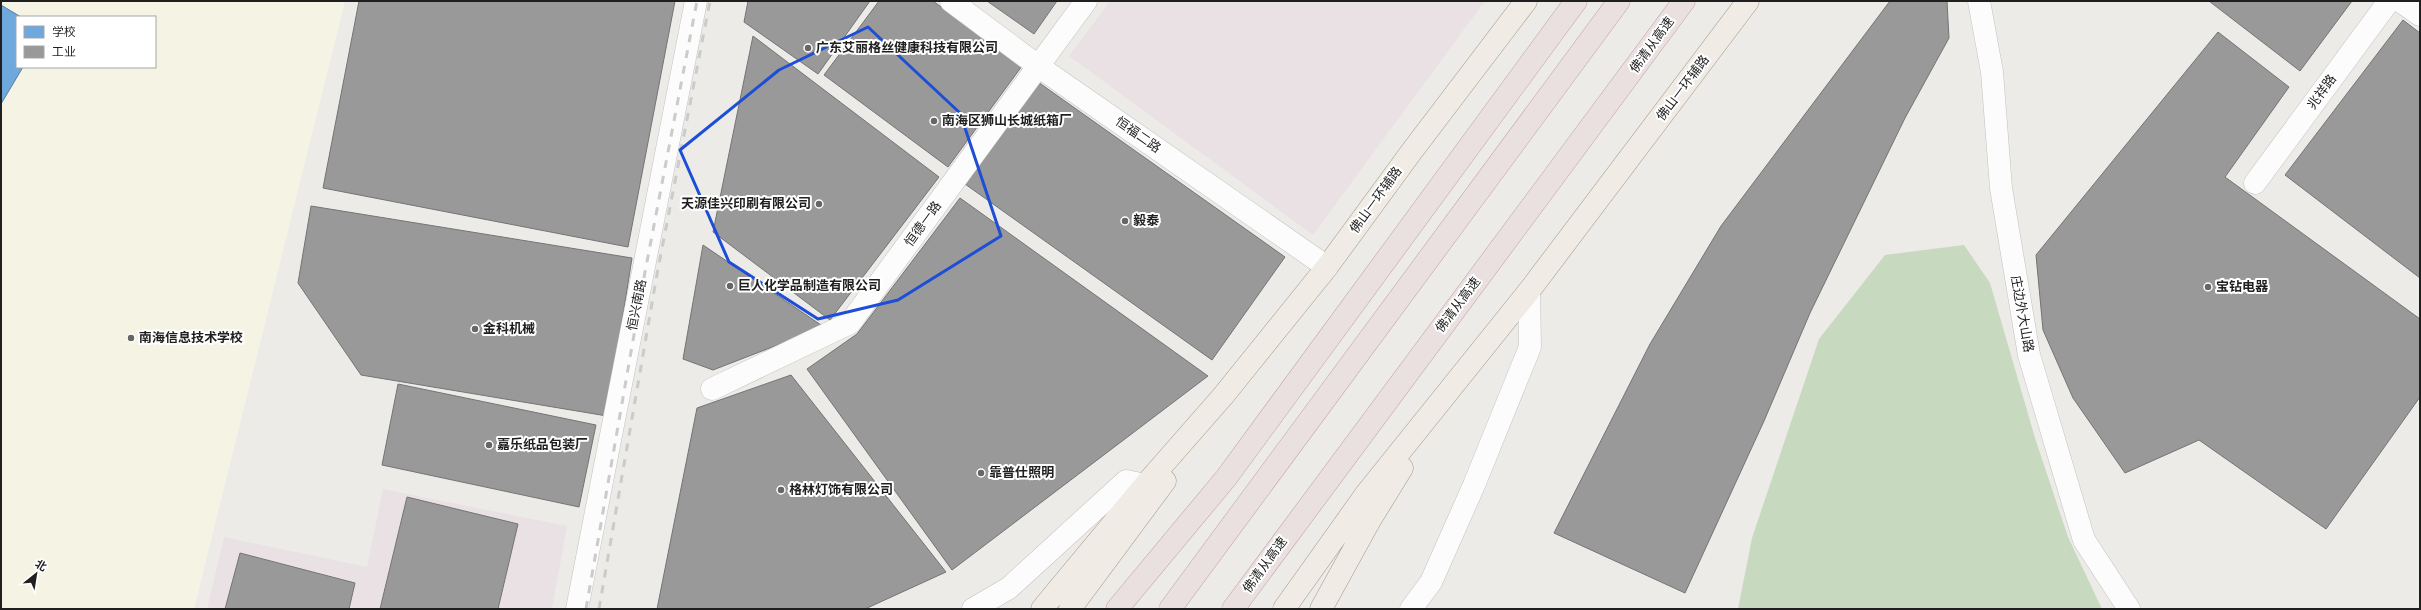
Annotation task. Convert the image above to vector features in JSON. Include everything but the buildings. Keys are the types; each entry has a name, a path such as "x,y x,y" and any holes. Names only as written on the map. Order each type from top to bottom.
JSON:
{"highway":[{"path":"1117,609 1226,478 1576,1"},
{"path":"1170,609 1619,1"},
{"name":"佛清从高速","path":"1233,609 1684,1"}],"main road":[{"name":"佛山一环辅路","path":"1223,396 1327,267 1412,151 1526,1"},
{"name":"佛山一环辅路","path":"1455,383 1529,291 1748,1"},
{"path":"1284,609 1366,494 1455,383"},
{"path":"1321,609 1370,520 1455,383"},
{"path":"1042,609 1145,485 1223,396"},
{"path":"1070,609 1156,495 1223,396"}],"street":[{"name":"恒兴南路","path":"577,609 696,1"},
{"name":"恒福二路","path":"951,1 1038,66 1327,267"},
{"name":"恒德一路","path":"712,389 850,323 1086,1"},
{"name":"庄边外大山路","path":"1979,1 1992,72 2001,188 2029,355 2084,540 2129,609"},
{"name":"兆祥路","path":"2255,184 2389,1"},
{"path":"2400,1 2420,15"},
{"path":"1411,609 1431,582 1474,486 1530,346 1529,291"},
{"path":"974,609 1009,588 1126,481 1145,485"}],"highlighted area":[{"path":"868,27 960,113 1001,236 898,300 818,319 729,262 680,150 779,70"}],"shaded area":[{"name":"南海信息技术学校","path":"1,1 345,1 194,609 1,609"},
{"path":"1110,1 1485,1 1313,235 1069,56"},
{"path":"383,489 567,526 552,609 207,609 224,537 367,567"}],"green space":[{"path":"1964,245 1990,283 2035,438 2068,537 2102,609 1738,609 1752,538 1819,339 1885,255"}],"railway":[{"path":"586,609 645,272 697,1"},
{"path":"599,609 657,274 710,1"}],"place":[{"name":"广东艾丽格丝健康科技有限公司","path":"808,48"},
{"name":"南海区狮山长城纸箱厂","path":"934,121"},
{"name":"天源佳兴印刷有限公司","path":"819,204"},
{"name":"毅泰","path":"1125,221"},
{"name":"巨人化学品制造有限公司","path":"730,286"},
{"name":"宝钻电器","path":"2208,287"},
{"name":"金科机械","path":"475,329"},
{"name":"南海信息技术学校","path":"131,338"},
{"name":"嘉乐纸品包装厂","path":"489,445"},
{"name":"靠普仕照明","path":"981,473"},
{"name":"格林灯饰有限公司","path":"781,490"}]}
